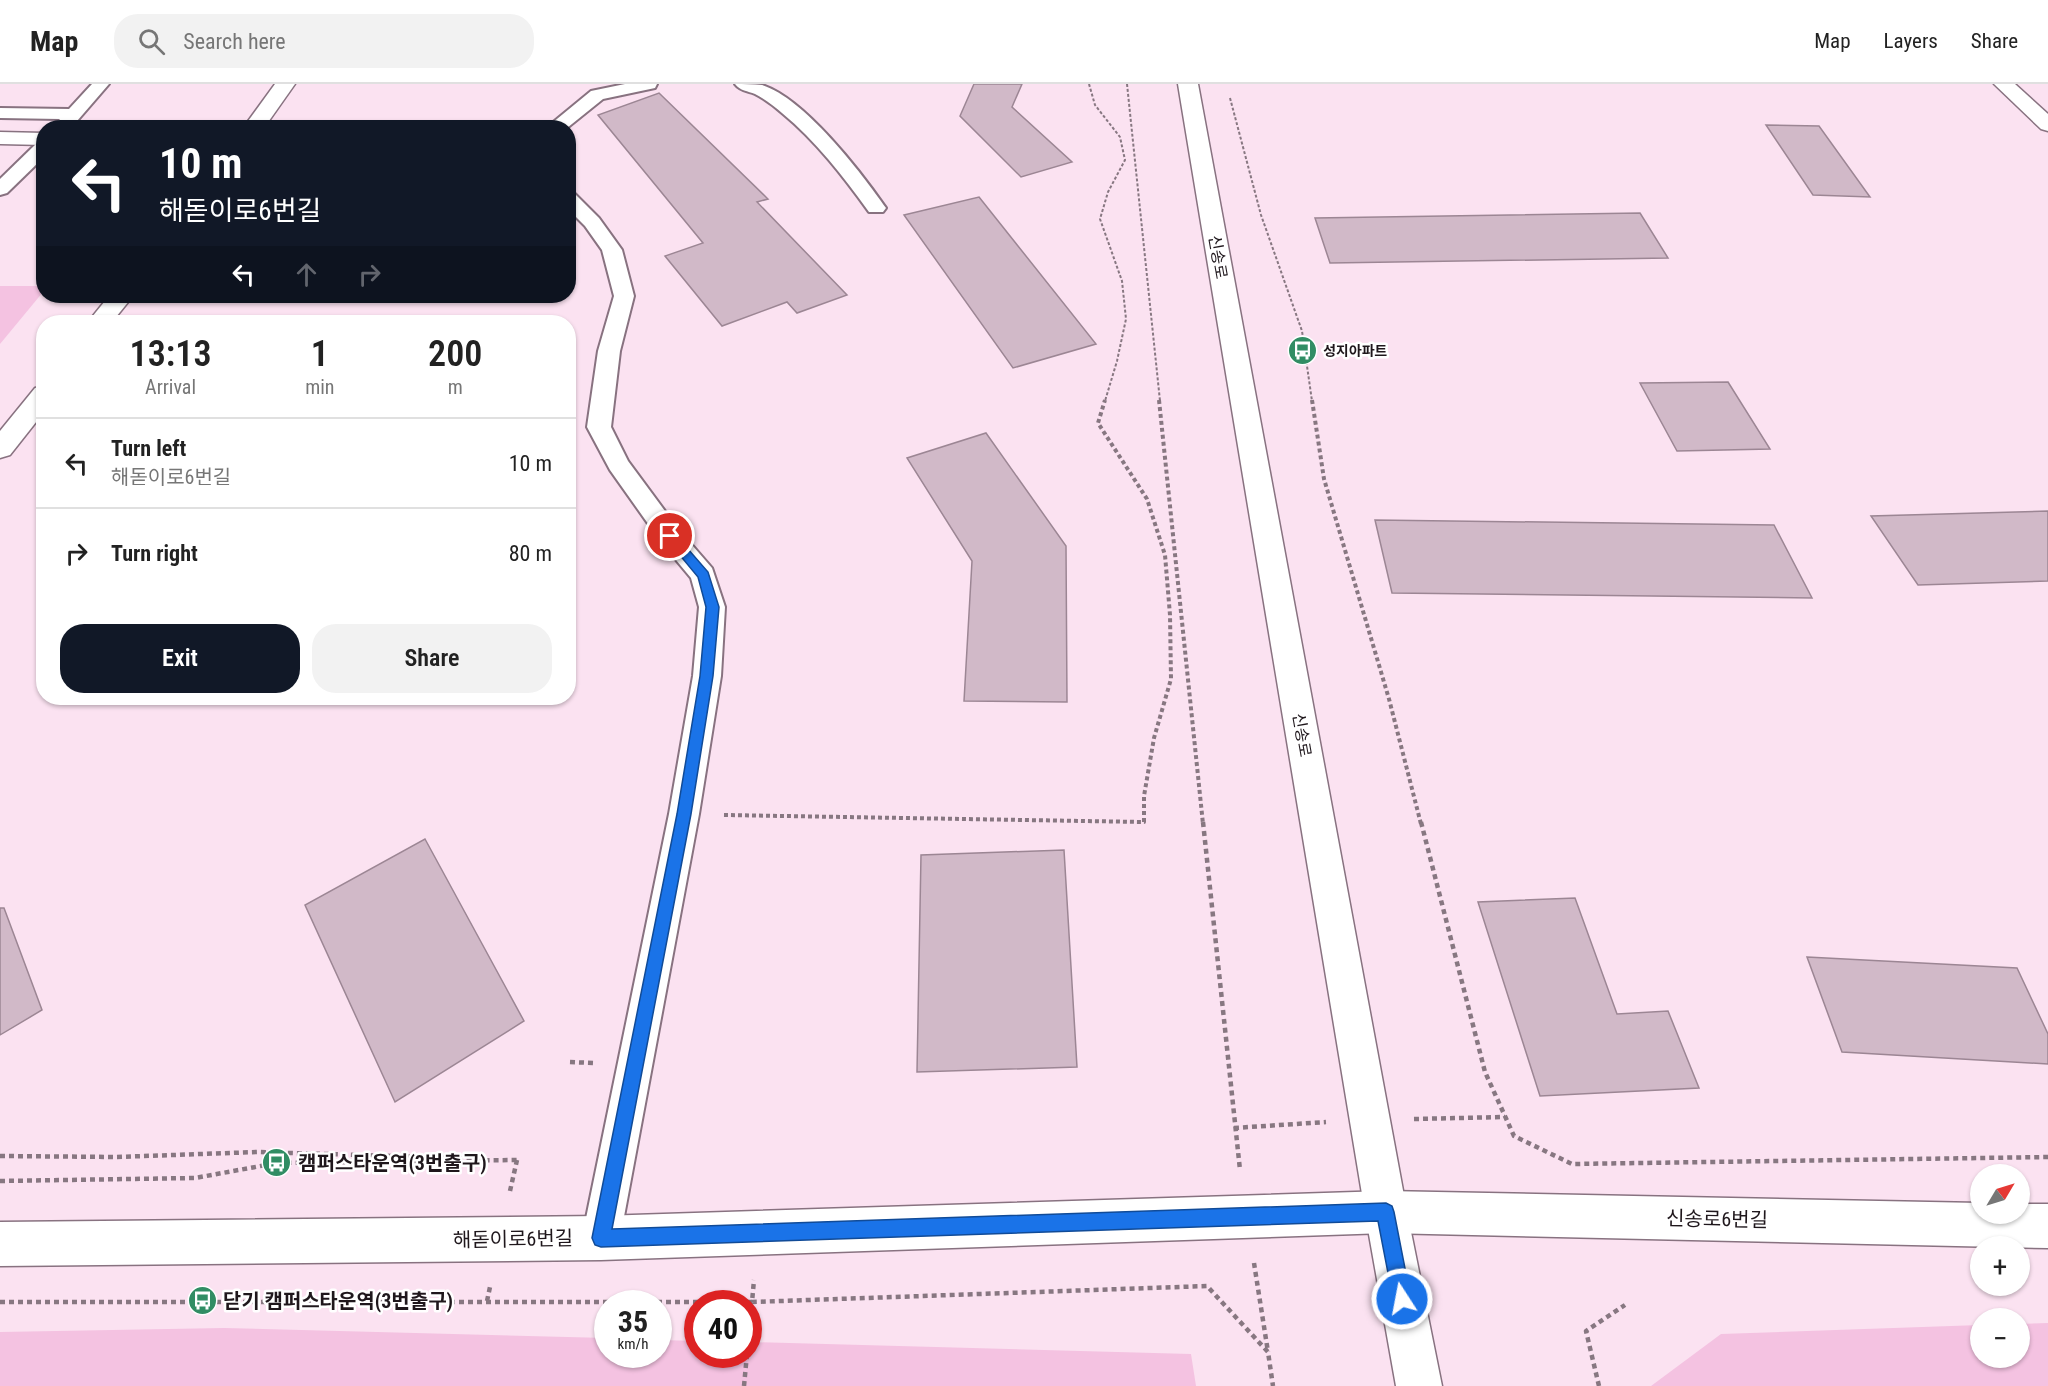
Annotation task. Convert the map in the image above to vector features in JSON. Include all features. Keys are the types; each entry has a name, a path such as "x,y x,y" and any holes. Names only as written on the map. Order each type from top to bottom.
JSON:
{"street":[{"path":"259,120 285,84"},
{"name":"신송로","path":"1188,84 1386,1212 1419,1386"},
{"path":"2004,84 2048,125"},
{"path":"0,138 36,139"},
{"path":"106,315 116,303"},
{"path":"0,449 36,404"},
{"name":"신송로6번길","path":"1386,1212 2048,1226"},
{"name":"해돋이로6번길","path":"0,1244 601,1238 1386,1212"}],"lane":[{"path":"68,120 101,84"},
{"path":"565,120 597,95 649,84"},
{"path":"743,84 759,88 795,114 834,155 876,208"},
{"path":"0,113 59,120"},
{"path":"2,186 36,154"},
{"path":"576,206 592,222 612,250 624,296 609,351 599,427 618,464 670,536 703,575 712,607 707,676 684,814 601,1238"}],"path":[{"path":"684,814 1144,822 1144,796 1154,738 1171,679 1170,615 1165,555 1148,499 1098,423 1118,361 1125,319 1122,281 1100,219 1108,192 1125,160 1120,137 1095,105 1089,84"},
{"path":"1127,84 1234,1128"},
{"path":"1227,90 1261,215 1302,331 1324,479 1389,699 1485,1072 1514,1136 1572,1164 2048,1157"},
{"path":"0,1156 117,1157 257,1152 517,1160 277,1163 195,1178 0,1181"},
{"path":"762,1302 1207,1286 1268,1352 1273,1386"},
{"path":"0,1302 684,1302"},
{"path":"1599,1386 1586,1331 1625,1305"},
{"path":"744,1386 746,1368"}],"shaded area":[{"path":"0,286 36,286 36,300 0,344"},
{"path":"2048,1323 2048,1386 1651,1386 1721,1334 1970,1325 1970,1368 2030,1368 2030,1324"},
{"path":"224,1328 594,1338 594,1368 672,1368 672,1340 684,1341 684,1368 762,1368 762,1342 1191,1354 1196,1386 0,1386 0,1332"}],"building":[{"path":"974,84 1022,84 1012,107 1072,162 1021,177 960,116"},
{"path":"659,93 768,199 757,202 847,295 797,313 787,302 722,326 665,256 703,243 598,115"},
{"path":"1766,125 1819,126 1870,197 1813,195"},
{"path":"979,197 1096,344 1013,368 904,215"},
{"path":"1640,213 1668,258 1330,263 1315,218"},
{"path":"1728,382 1770,449 1677,451 1640,383"},
{"path":"986,433 1066,546 1067,702 964,701 972,561 907,458"},
{"path":"2048,511 2048,581 1918,585 1871,516"},
{"path":"1375,520 1774,525 1812,598 1392,593"},
{"path":"425,839 524,1021 395,1102 305,905"},
{"path":"1064,850 1077,1067 917,1072 921,855"},
{"path":"1575,898 1617,1014 1668,1011 1699,1088 1540,1096 1478,902"},
{"path":"0,908 4,908 42,1010 0,1035"},
{"path":"1807,957 2017,968 2048,1034 2048,1064 1842,1052"}],"place":[{"name":"성지아파트","path":"1302,351"},
{"name":"캠퍼스타운역(3번출구)","path":"277,1163"},
{"name":"닫기 캠퍼스타운역(3번출구)","path":"202,1301"}],"route":[{"path":"670,536 703,575 712,607 707,676 684,814 601,1238 1386,1212 1402,1299"}]}
